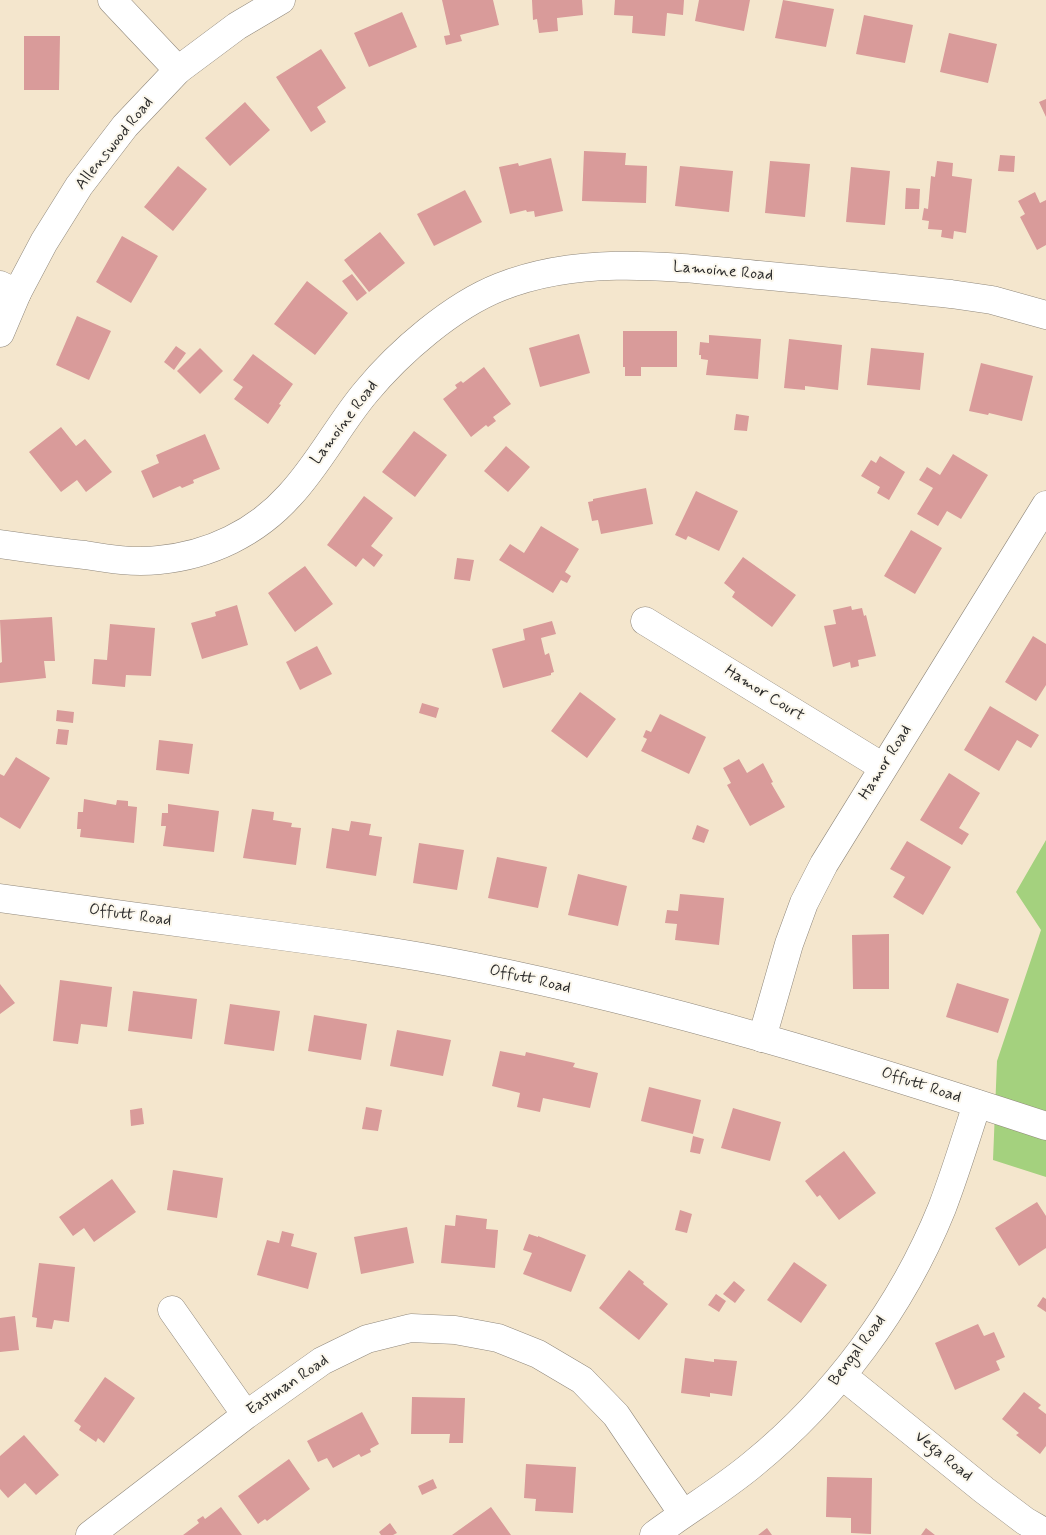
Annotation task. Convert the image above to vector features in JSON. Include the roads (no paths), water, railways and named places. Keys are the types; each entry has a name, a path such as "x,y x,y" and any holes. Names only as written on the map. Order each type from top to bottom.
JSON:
{"street":[{"path":"112,0 178,70"},
{"name":"Allenswood Road","path":"0,333 9,289 44,242 79,186 125,126 178,70 237,26 281,0"},
{"name":"Lamoine Road","path":"0,544 123,561 158,560 197,553 232,541 265,520 292,494 366,391 408,349 452,312 500,287 552,272 601,266 652,265 951,294 992,300 1046,314"},
{"name":"Hamor Road","path":"762,1038 789,944 804,903 824,864 1046,505"},
{"name":"Hamor Court","path":"645,621 883,767"},
{"name":"Offutt Road","path":"0,898 327,943 475,967 633,1003 762,1038 858,1066 1046,1126"},
{"name":"Bengal Road","path":"654,1535 752,1465 795,1427 843,1376 884,1319 918,1261 942,1208 977,1104"},
{"path":"172,1310 246,1415"},
{"name":"Eastman Road","path":"90,1535 246,1415 322,1360 367,1339 412,1328 455,1330 498,1338 538,1354 582,1380 616,1415 683,1514"},
{"name":"Vega Road","path":"843,1376 984,1490 1025,1521 1046,1533"}]}
